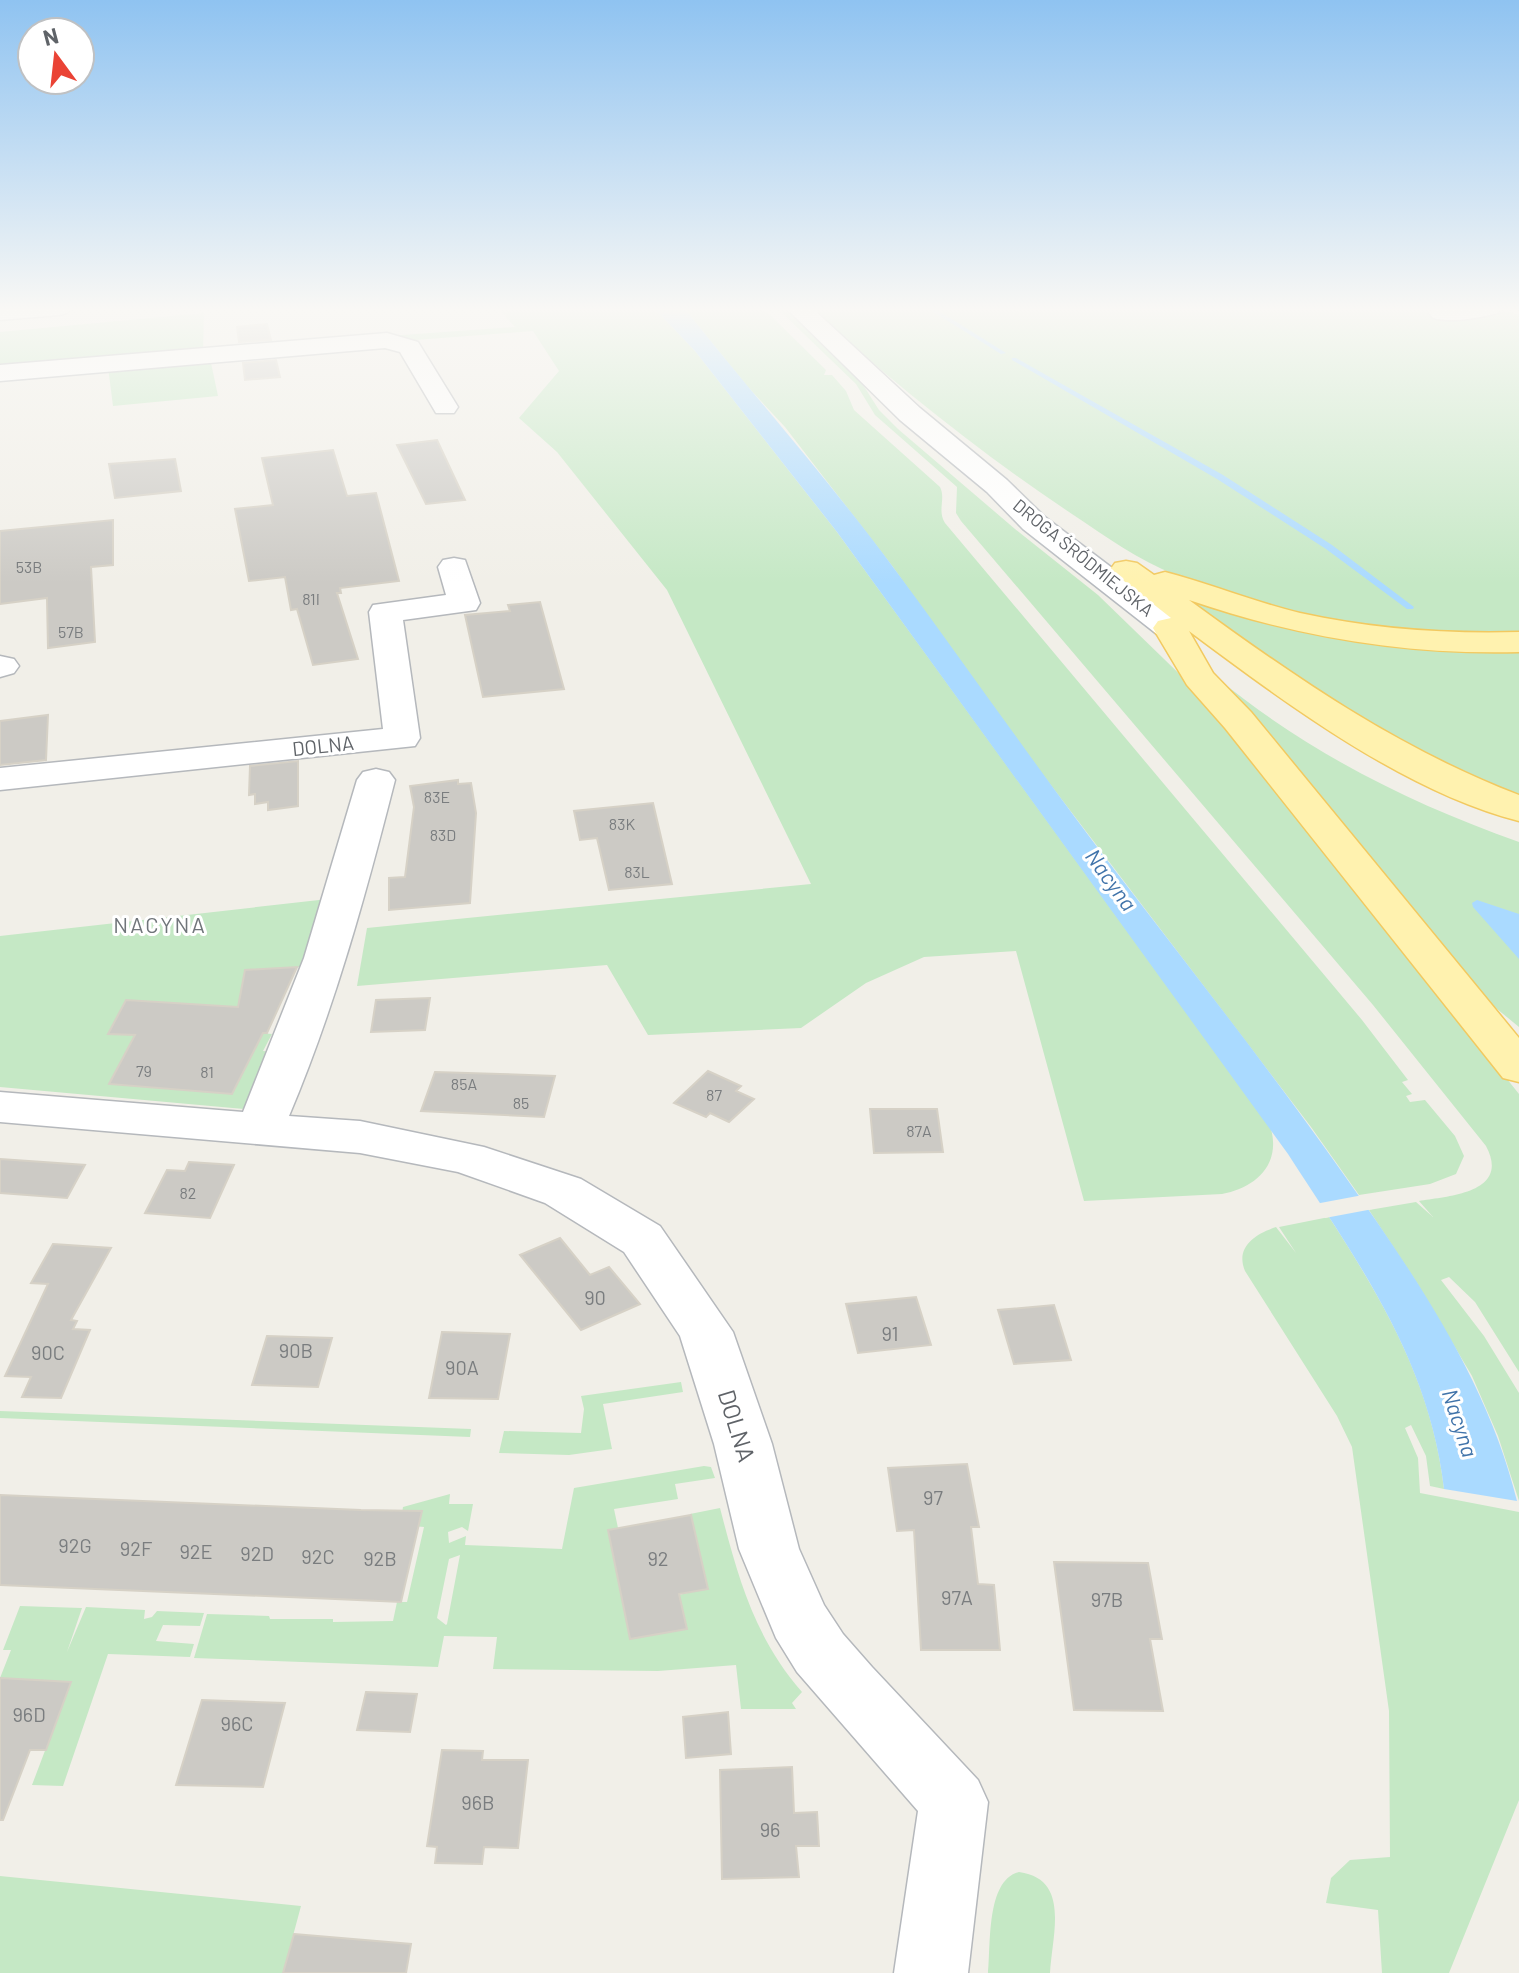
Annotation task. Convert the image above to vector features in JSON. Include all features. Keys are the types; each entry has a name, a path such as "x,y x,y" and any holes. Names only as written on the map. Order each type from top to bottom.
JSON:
{"main road":[{"path":"1126,570 1272,616 1312,625 1451,642 1519,642"},
{"path":"1126,570 1328,716 1373,744 1460,787 1519,809"},
{"path":"1170,628 1294,724 1342,755 1435,802 1519,833"},
{"path":"1170,628 1199,678 1238,720 1519,1068"}],"street":[{"path":"441,400 445,407"},
{"name":"DROGA ŚRÓDMIEJSKA","path":"896,400 997,486 1034,523 1170,628"},
{"name":"DROGA ŚRÓDMIEJSKA","path":"997,486 1054,519 1126,570"},
{"name":"DOLNA","path":"0,779 402,738 385,612 464,603 454,567"},
{"path":"259,1130 294,1055 326,963 376,780"},
{"name":"DOLNA","path":"0,1107 360,1137 467,1158 563,1191 642,1239 706,1332 743,1444 769,1549 798,1619 820,1653 954,1802 931,1973"}],"green space":[{"path":"112,400 175,400 113,406"},
{"path":"534,400 733,400 837,532 1271,1129 1272,1154 1254,1181 1222,1194 1084,1201 1016,951 924,957 866,983 801,1028 648,1035 607,965 357,986 367,928 811,884 667,590 557,452 519,418"},
{"path":"760,400 850,400 854,410 940,487 945,523 1362,1020 1408,1080 1402,1082 1412,1094 1406,1096 1410,1102 1425,1100 1455,1136 1464,1156 1456,1174 1430,1184 1359,1195 1311,1127 999,717 893,567 785,427"},
{"path":"866,400 873,400 898,429 1098,595 1197,691 1519,1094 1519,1372 1475,1302 1449,1277 1441,1280 1484,1336 1519,1393 1519,1501 1498,1436 1472,1376 1369,1210 1416,1202 1433,1217 1419,1201 1460,1194 1484,1183 1490,1174 1492,1162 1486,1146 1373,1005 961,521 956,513 957,487 875,415"},
{"path":"918,400 1519,400 1519,635 1431,632 1344,622 1217,590 1135,555 970,441"},
{"path":"1184,596 1519,649 1519,800 1438,767 1281,671"},
{"path":"1217,678 1288,730 1361,774 1438,810 1519,842 1519,1027 1491,1004"},
{"path":"337,898 302,967 245,971 243,1004 229,1030 272,1034 263,1051 283,1053 255,1110 0,1087 0,936"},
{"path":"1329,1217 1387,1314 1429,1414 1444,1489 1430,1486 1426,1456 1411,1425 1405,1428 1418,1458 1420,1493 1519,1512 1519,1800 1449,1973 1382,1973 1378,1910 1326,1903 1331,1878 1350,1860 1390,1857 1389,1711 1352,1447 1337,1416 1245,1271 1243,1255 1254,1238 1276,1227 1296,1253 1279,1227"},
{"path":"681,1382 683,1392 603,1404 612,1449 569,1455 499,1453 504,1431 581,1433 584,1409 581,1396"},
{"path":"0,1411 471,1429 470,1437 0,1418"},
{"path":"711,1467 715,1478 675,1484 678,1499 614,1509 618,1528 608,1530 630,1639 687,1629 679,1595 708,1588 690,1514 720,1508 741,1582 760,1628 771,1650 802,1692 792,1703 796,1709 741,1709 736,1665 658,1671 493,1669 497,1637 444,1636 438,1667 194,1658 207,1614 269,1616 270,1619 333,1619 333,1622 393,1621 397,1602 407,1602 424,1527 400,1525 403,1507 450,1494 449,1504 473,1504 468,1531 462,1527 448,1532 449,1543 466,1536 465,1545 562,1549 574,1488","holes":["460,1555 447,1624 437,1618 449,1559"]},
{"path":"20,1606 82,1608 67,1652 86,1607 145,1610 144,1619 152,1617 157,1611 204,1613 200,1626 163,1625 156,1641 194,1644 190,1657 108,1654 63,1786 32,1785 71,1682 0,1678 11,1650 3,1650"},
{"path":"1019,1872 1035,1877 1046,1885 1052,1897 1055,1926 1050,1973 988,1973 995,1900 1008,1877"},
{"path":"0,1876 301,1906 283,1973 0,1973"}],"water":[{"name":"Nacyna","path":"733,400 759,400 844,504 1089,836 1315,1134 1396,1249 1445,1329 1487,1412 1517,1501 1444,1489 1436,1441 1423,1396 1406,1354 1364,1272 1288,1154 837,532"},
{"path":"1477,900 1519,914 1519,959 1473,907 1472,903"}],"pier":[{"path":"1363,1195 1373,1209 1325,1218 1315,1204"}],"building":[{"path":"437,440 465,500 426,504 397,445"},
{"path":"333,450 347,496 376,493 399,581 340,588 341,593 337,593 358,659 313,665 297,609 291,610 285,577 249,581 235,509 273,505 262,458"},
{"path":"175,459 181,491 115,498 109,464"},
{"path":"113,520 113,565 91,567 95,642 48,648 47,598 0,604 0,531"},
{"path":"540,602 564,689 483,697 465,615 510,611 508,605"},
{"path":"48,715 46,760 0,765 0,721"},
{"path":"298,761 298,806 268,810 268,802 255,804 255,794 249,795 250,766"},
{"path":"458,780 458,784 471,783 476,813 470,903 389,910 389,878 405,877 414,807 410,786"},
{"path":"653,803 672,884 609,890 597,838 580,840 574,811"},
{"path":"297,967 267,1033 263,1033 232,1094 109,1084 135,1035 108,1034 126,1000 238,1007 245,970"},
{"path":"430,998 425,1030 371,1032 376,1000"},
{"path":"708,1071 741,1086 736,1091 754,1099 729,1122 710,1113 706,1117 674,1103"},
{"path":"435,1072 555,1076 544,1117 421,1111"},
{"path":"870,1109 937,1109 943,1152 874,1153"},
{"path":"0,1159 85,1165 67,1198 0,1193"},
{"path":"189,1162 234,1165 210,1218 145,1213 167,1170 185,1171"},
{"path":"560,1238 590,1275 609,1267 640,1304 581,1330 520,1255"},
{"path":"53,1244 111,1248 71,1320 77,1321 73,1329 90,1330 61,1398 22,1397 31,1377 5,1376 48,1284 31,1283"},
{"path":"916,1297 931,1345 858,1353 846,1304"},
{"path":"1054,1305 1071,1360 1014,1364 998,1310"},
{"path":"442,1332 510,1334 498,1399 429,1398"},
{"path":"267,1336 332,1338 318,1387 252,1385"},
{"path":"967,1464 979,1527 971,1527 978,1584 994,1585 1000,1650 921,1650 914,1530 897,1531 888,1468"},
{"path":"0,1495 422,1511 401,1602 0,1585"},
{"path":"691,1515 708,1589 679,1594 687,1629 630,1639 608,1530"},
{"path":"1054,1562 1148,1563 1162,1639 1150,1639 1163,1711 1074,1710"},
{"path":"0,1678 71,1682 46,1750 30,1750 3,1820 0,1820"},
{"path":"366,1692 417,1694 410,1732 357,1730"},
{"path":"202,1700 285,1703 263,1787 176,1785"},
{"path":"728,1712 731,1754 686,1758 683,1717"},
{"path":"442,1750 483,1751 482,1760 528,1760 518,1848 484,1847 482,1864 435,1863 437,1847 427,1846"},
{"path":"792,1767 794,1813 817,1812 819,1846 796,1846 799,1877 722,1879 720,1770"},
{"path":"294,1934 411,1944 406,1973 283,1973"}],"waterway":[{"path":"1086,400 1220,477 1329,547 1410,607"}],"district":[{"name":"NACYNA","path":"160,925"}]}
